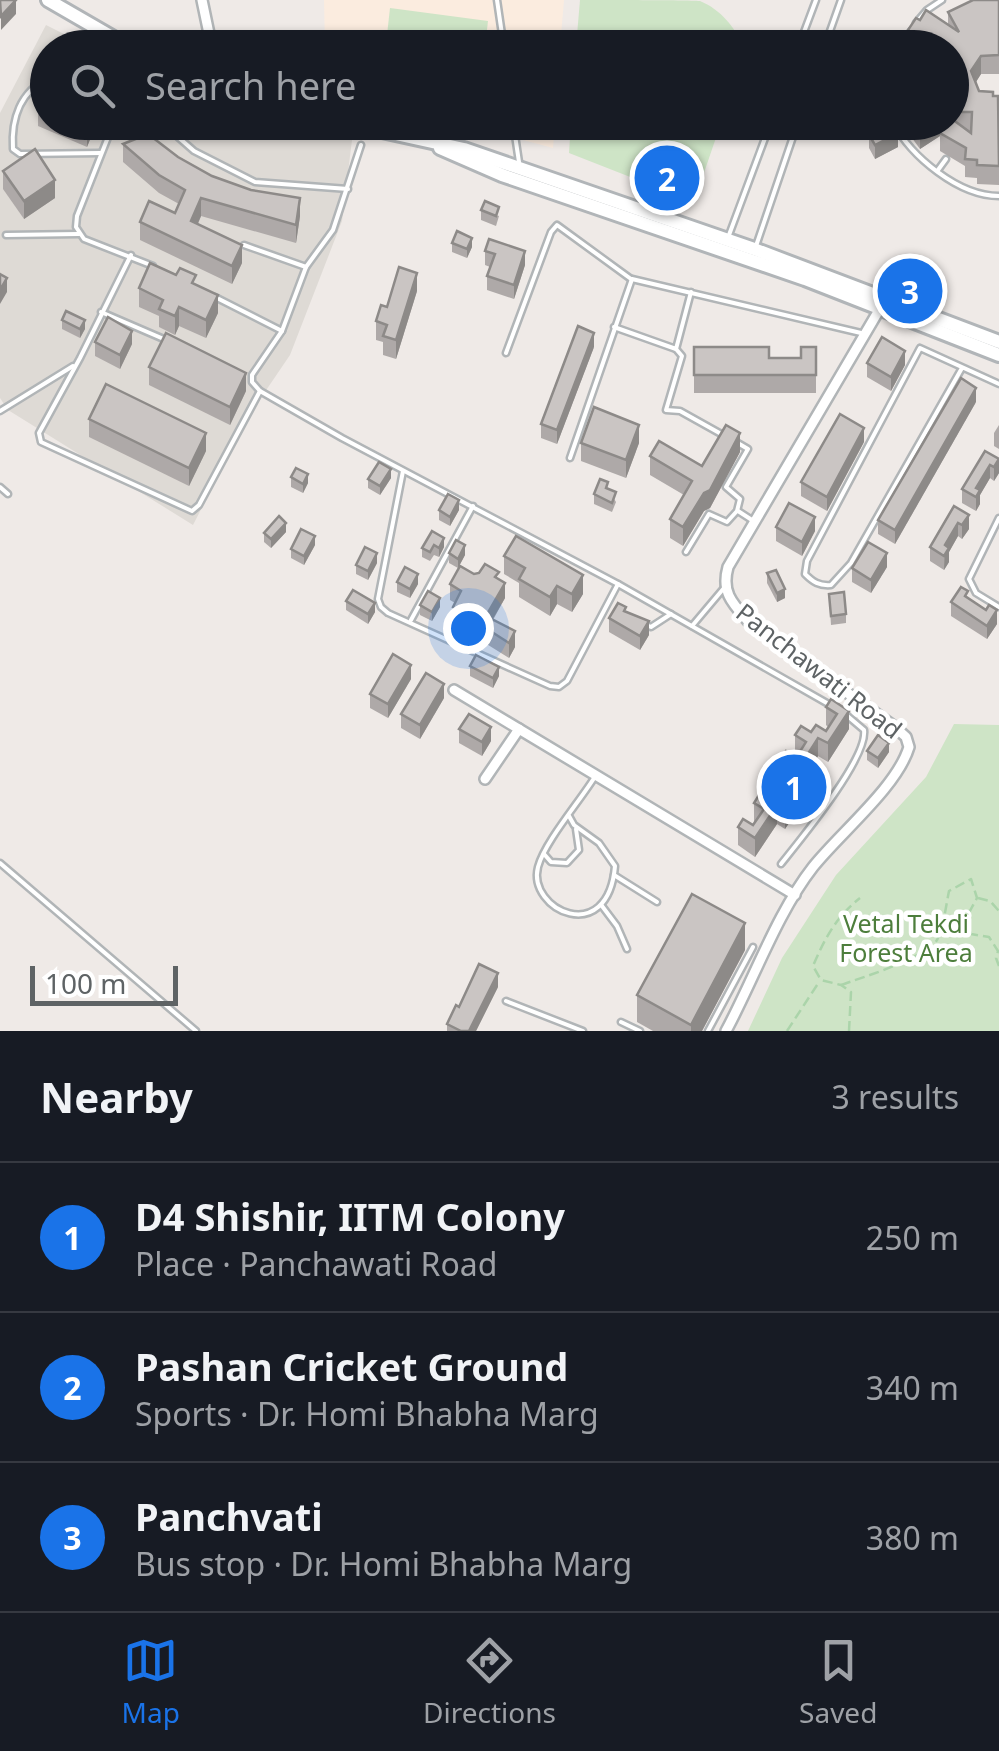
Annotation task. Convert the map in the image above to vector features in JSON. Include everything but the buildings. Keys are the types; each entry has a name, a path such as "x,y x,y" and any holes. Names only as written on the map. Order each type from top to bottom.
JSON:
{"main road":[{"path":"48,0 99,30"},
{"path":"426,140 999,342"},
{"path":"884,303 999,355"}],"street":[{"path":"202,0 208,30"},
{"name":"Panchawati Road","path":"726,1031 812,868 898,770 909,747 906,736 896,728 748,621 724,588 728,567 884,303"},
{"path":"454,690 796,895"},
{"path":"485,779 519,729"}],"lane":[{"path":"497,0 501,30"},
{"path":"805,30 816,0"},
{"path":"830,30 841,0"},
{"path":"912,30 927,10 942,0"},
{"path":"30,91 21,102 14,125 13,149 20,154 102,153"},
{"path":"79,234 77,216 107,140"},
{"path":"181,140 194,151 255,182 348,190"},
{"path":"516,140 522,176"},
{"path":"726,245 764,140"},
{"path":"753,254 792,140"},
{"path":"905,140 938,170 973,192 999,196"},
{"path":"361,145 333,230 306,267 282,331 252,375 252,382 404,470 671,614 840,711 864,730 864,742 833,797 782,864"},
{"path":"938,170 946,158"},
{"path":"506,353 557,225 632,279 865,334"},
{"path":"6,235 79,234 163,271"},
{"path":"244,245 306,267"},
{"path":"130,254 77,364 38,433 40,440 188,510 199,505 260,390"},
{"path":"570,458 632,279"},
{"path":"676,349 691,292"},
{"path":"211,296 282,331"},
{"path":"101,312 172,342"},
{"path":"614,327 676,349 682,356 666,410 680,412 748,449 726,486 740,499 738,511 727,522 709,514 686,552"},
{"path":"962,368 851,563 831,585 822,586 812,580 805,574 808,562 920,348 999,384"},
{"path":"0,411 77,364"},
{"path":"404,470 378,598 382,609 559,688 567,681 618,584"},
{"path":"0,487 8,494"},
{"path":"410,622 473,506"},
{"path":"738,511 755,522"},
{"path":"999,518 969,578 976,593 999,607"},
{"path":"692,626 724,588"},
{"path":"636,620 651,628 671,614"},
{"path":"574,825 599,843 615,866 608,898 602,906 583,914 558,909 544,896 538,884 539,864 596,775"},
{"path":"544,854 558,864 574,857 579,850 569,816"},
{"path":"0,863 196,1031"},
{"path":"614,875 656,902"},
{"path":"602,906 627,949"},
{"path":"708,1031 753,946 766,954"},
{"path":"506,1001 583,1031"},
{"path":"621,1022 640,1031"}],"path":[{"path":"840,985 889,965 919,958 937,942 949,891 971,879 976,898 965,920 971,934 990,936 998,951 999,966"},
{"path":"849,1031 851,992 821,980 813,966 842,913 860,898"},
{"path":"976,898 990,901 999,911"},
{"path":"789,1031 821,980"}],"shaded area":[{"path":"324,0 564,0 561,30 325,30"},
{"path":"30,56 30,140 352,140 342,221 290,355 250,414 193,525 8,410 0,398 0,113"},
{"path":"523,140 554,140 553,148"}],"green space":[{"path":"580,0 700,1 714,9 734,30 577,30"},
{"path":"390,8 488,21 487,30 388,30"},
{"path":"570,140 715,140 694,202 569,153"},
{"name":"Vetal Tekdi Forest Area","path":"954,724 999,725 999,1031 748,1031 782,958 836,875 926,777"}],"place":[{"name":"Pashan Cricket Ground","path":"667,178"},
{"name":"Panchvati","path":"910,291"},
{"name":"D4 Shishir, IITM Colony","path":"794,787"}]}
